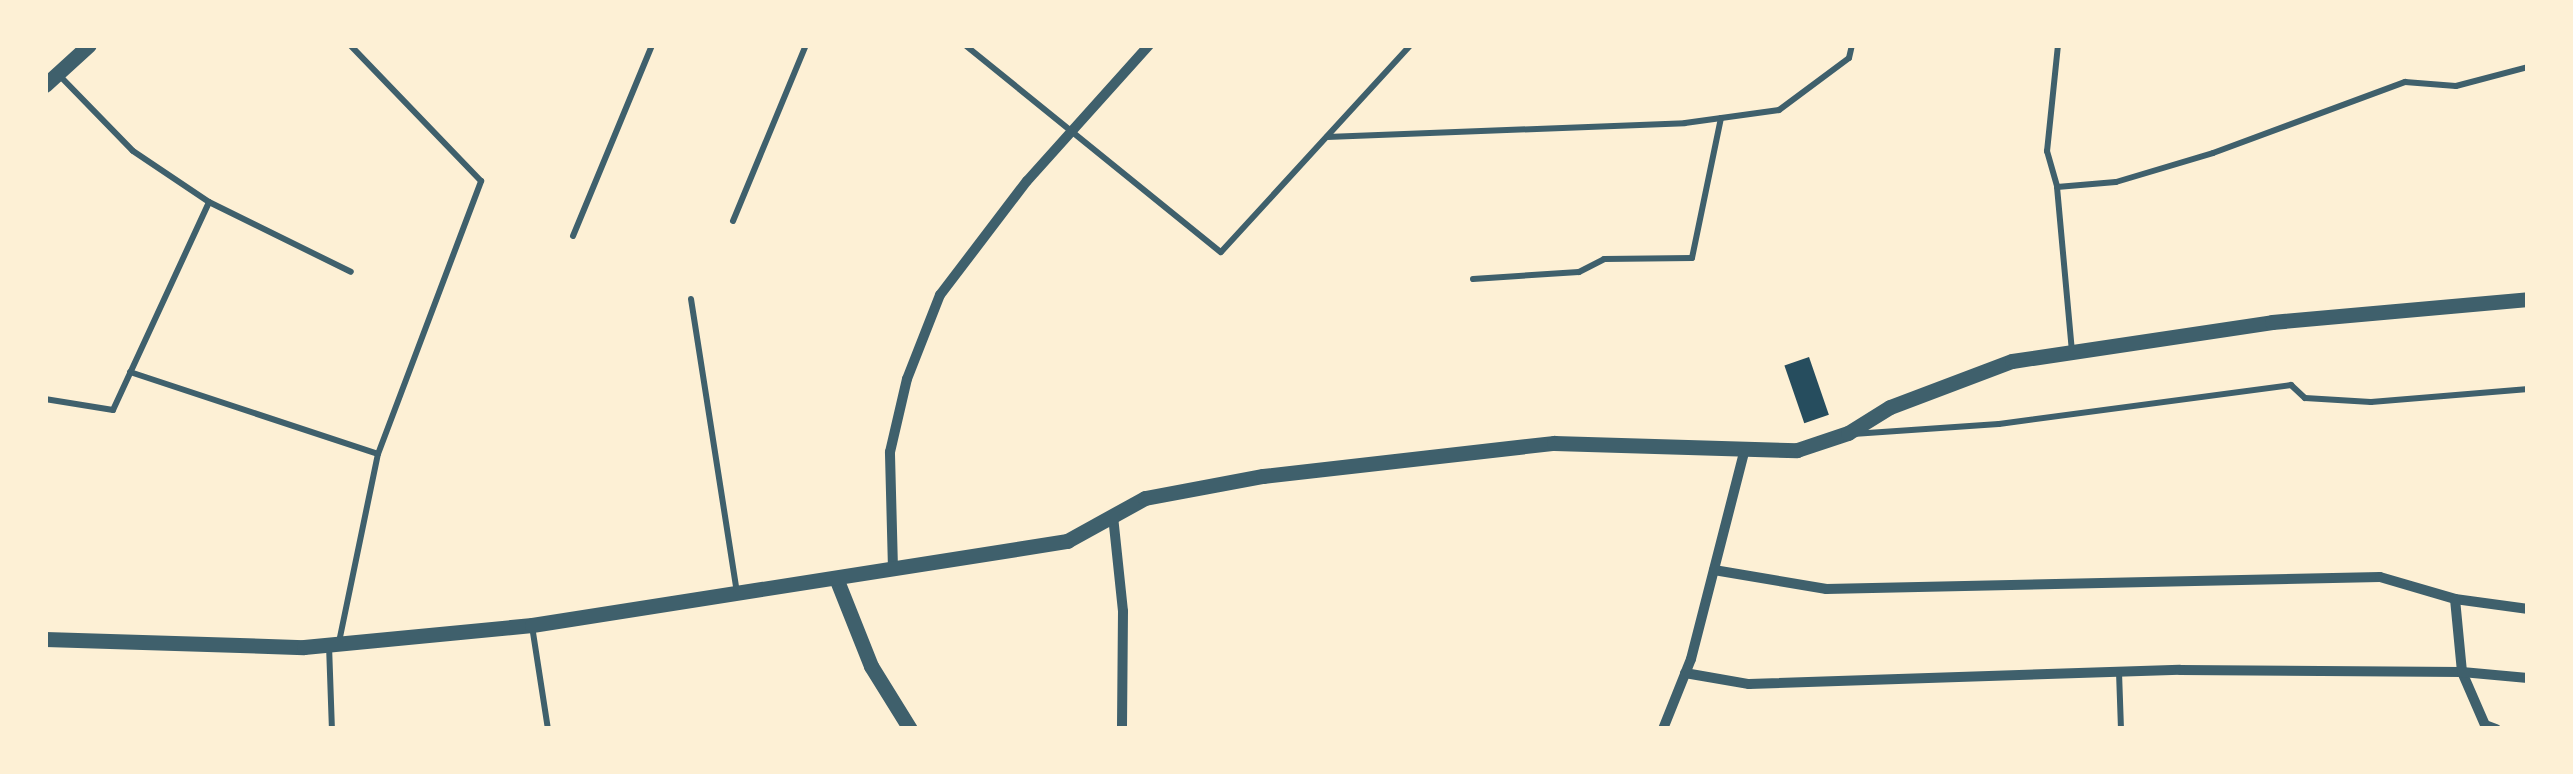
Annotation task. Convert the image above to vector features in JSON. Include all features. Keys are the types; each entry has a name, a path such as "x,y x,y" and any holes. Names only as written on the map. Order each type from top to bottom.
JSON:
{"street":[{"path":"51,79 89,45"},
{"path":"894,569 890,452 907,379 940,295 1027,181 1150,45"},
{"path":"45,639 334,644 532,625 1067,541 1145,498 1264,476 1554,443 1797,450 1848,434 1890,407 2012,360 2272,322 2528,300"},
{"path":"1664,729 1685,673 1745,449"},
{"path":"1114,516 1123,610 1122,729"},
{"path":"1714,570 1826,589 2380,576 2455,599 2528,609"},
{"path":"836,578 871,666 910,729"},
{"path":"2455,599 2462,672 2485,724 2496,729"},
{"path":"1685,673 1749,684 2120,672 2462,672 2528,678"}],"lane":[{"path":"332,729 334,644 378,454 481,182 350,45"},
{"path":"573,236 652,45"},
{"path":"733,222 806,45"},
{"path":"965,45 1220,252 1411,45"},
{"path":"1326,137 1686,123 1779,110 1849,58 1852,45"},
{"path":"2058,45 2048,151 2057,187 2072,352"},
{"path":"2057,187 2116,182 2213,153 2405,82 2456,86 2528,67"},
{"path":"51,79 132,151 208,202 350,272"},
{"path":"1473,279 1579,272 1604,258 1692,258 1721,118"},
{"path":"45,399 113,410 208,202"},
{"path":"691,299 737,593"},
{"path":"130,372 378,454"},
{"path":"1848,434 2000,424 2291,386 2305,398 2371,402 2528,389"},
{"path":"532,625 548,729"},
{"path":"2120,672 2121,729"}],"building":[{"path":"1809,357 1829,415 1804,423 1784,365"}]}
